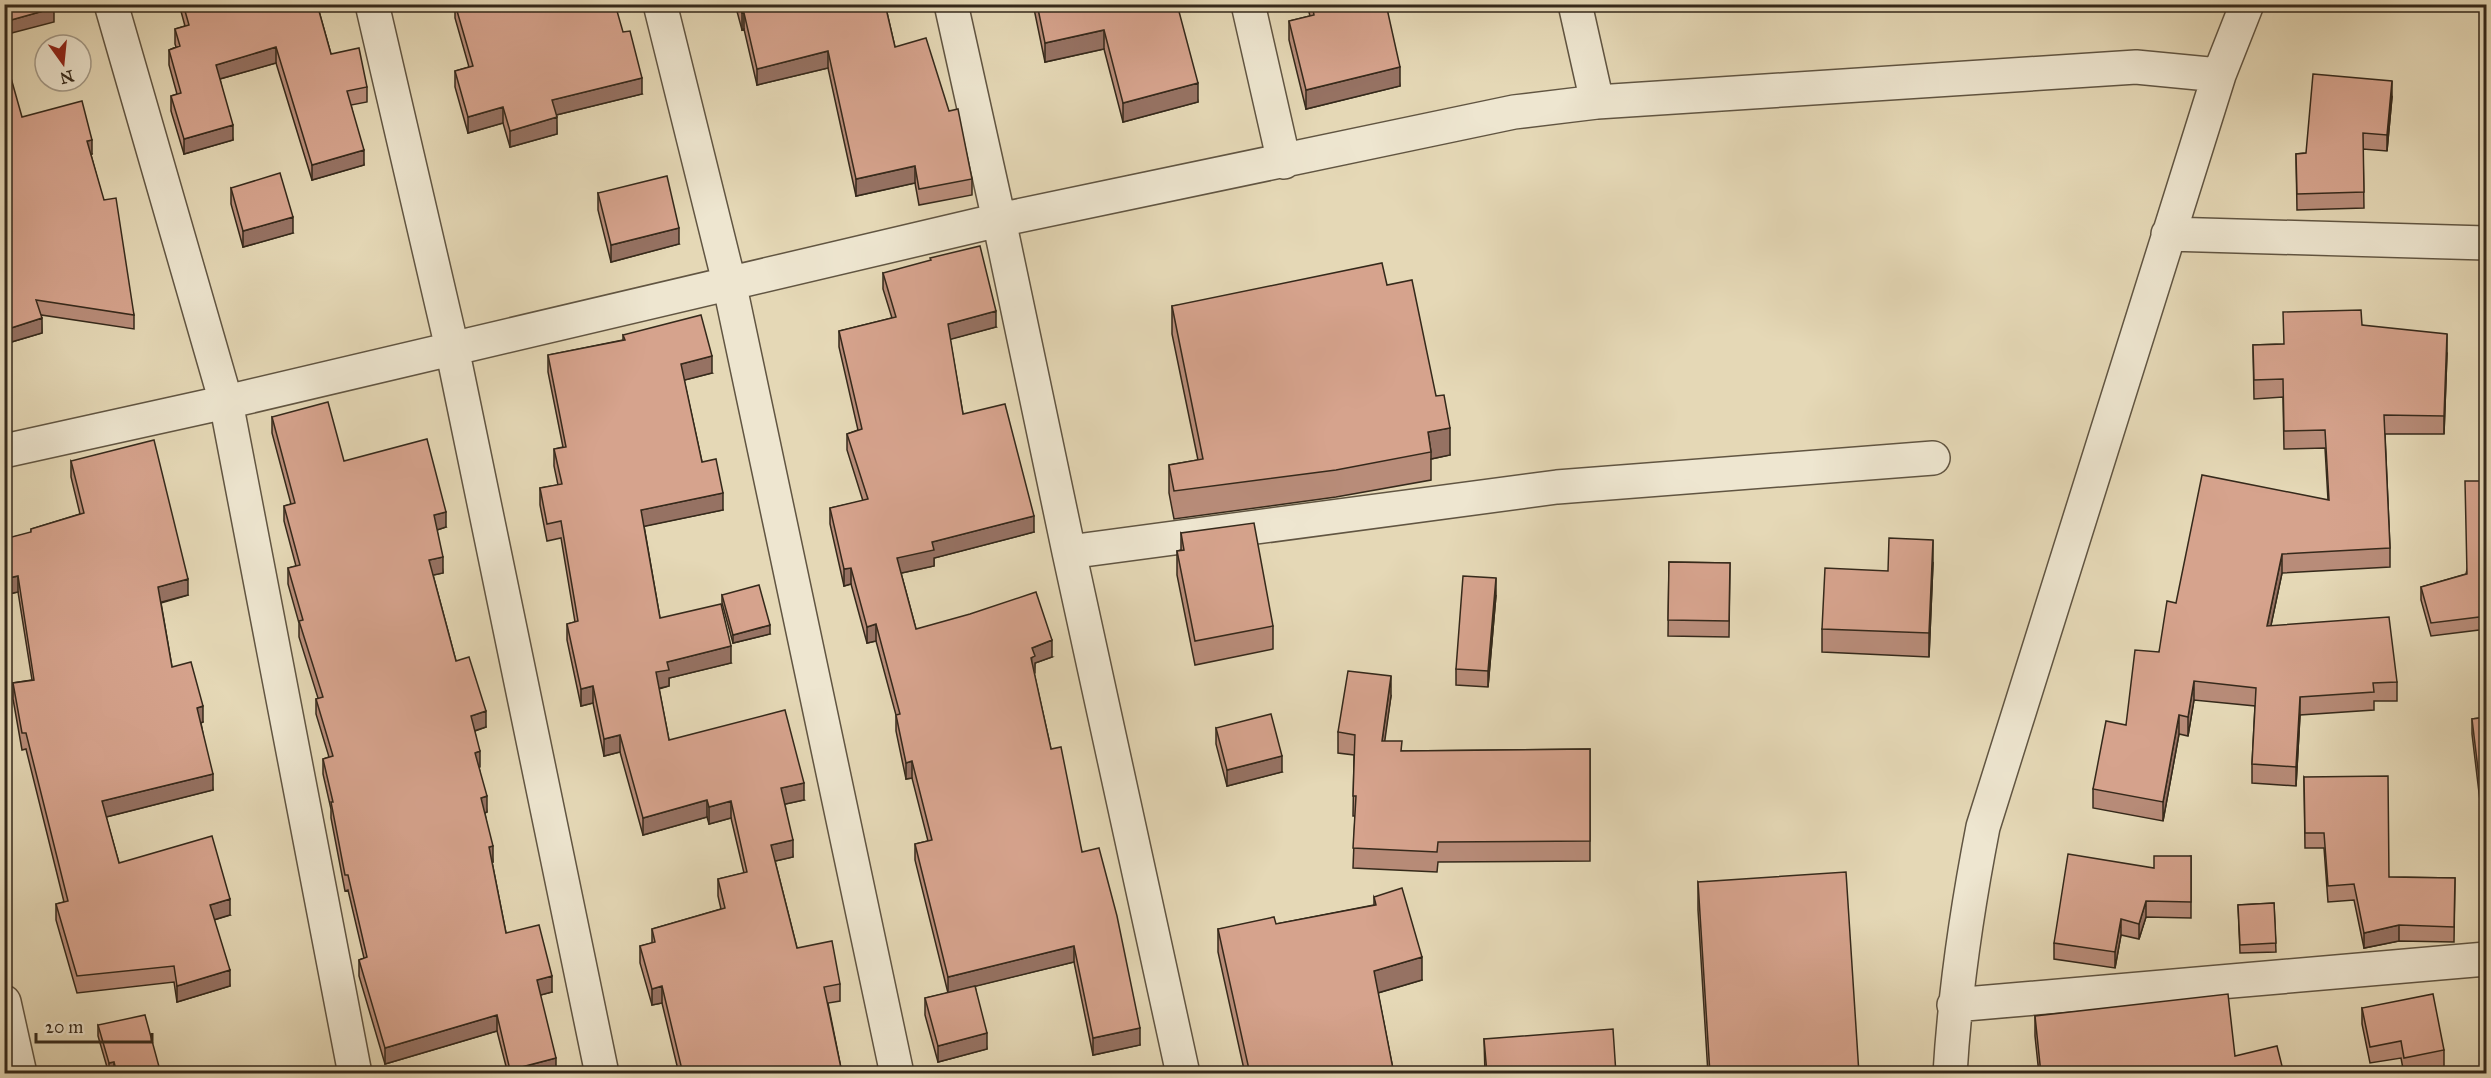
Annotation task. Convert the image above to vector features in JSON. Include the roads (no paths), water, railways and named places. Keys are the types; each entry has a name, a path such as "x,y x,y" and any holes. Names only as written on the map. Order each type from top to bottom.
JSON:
{"street":[{"path":"111,4 226,402 355,1074"},
{"path":"372,4 452,348 602,1074"},
{"path":"660,4 729,282 897,1074"},
{"path":"951,4 1183,1074"},
{"path":"1248,4 1284,162"},
{"path":"1575,4 1597,102"},
{"path":"1950,1074 1954,1005 1966,916 1983,827 2219,75 2247,4"},
{"path":"4,451 226,402 999,220 1514,112 1597,102 2136,67 2219,75"},
{"path":"2168,234 2487,243"},
{"path":"1069,552 1557,487 1933,458"},
{"path":"1954,1005 2487,959"},
{"path":"4,1002 20,1074"}]}
